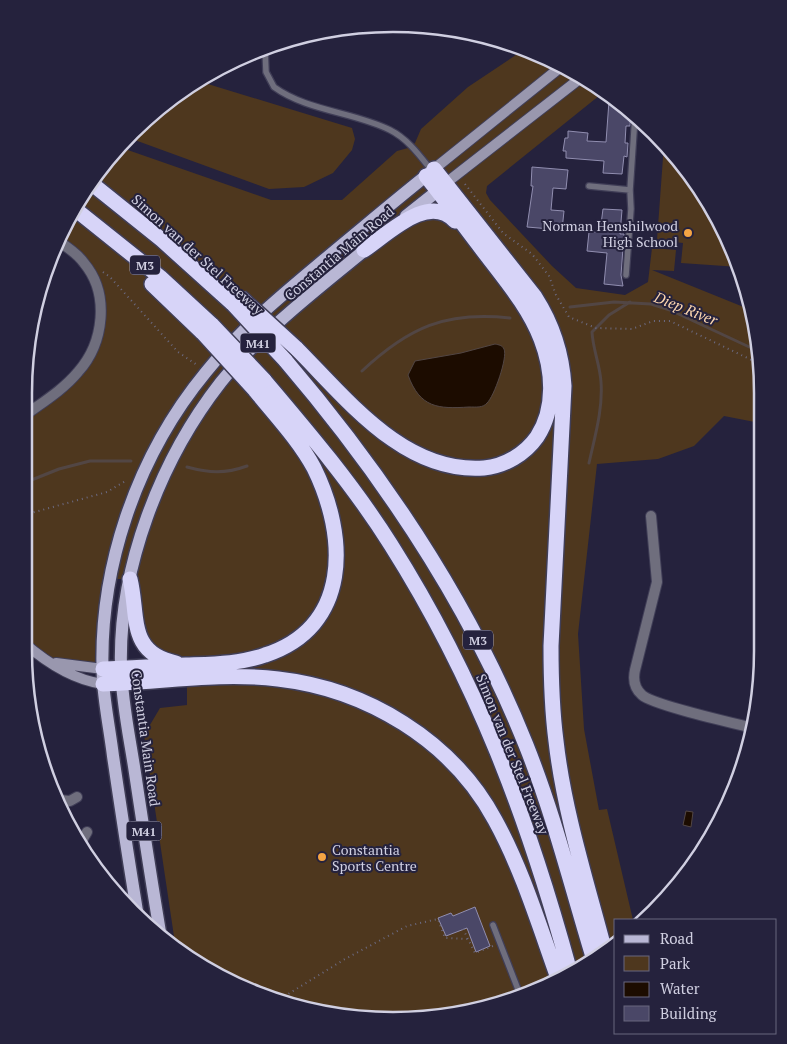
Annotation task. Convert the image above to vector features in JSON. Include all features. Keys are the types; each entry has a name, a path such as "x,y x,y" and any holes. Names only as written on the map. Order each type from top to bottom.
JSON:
{"highway":[{"path":"236,300 296,348 363,415 385,434 406,448 433,462 467,469 492,467 518,456 534,441 544,426 550,405 551,386 548,364 541,339 532,321 431,172"},
{"path":"442,187 535,297 546,314 562,359 564,396 551,646 552,686 556,742 564,789 603,944"},
{"name":"Simon van der Stel Freeway","path":"97,188 162,240 202,267 236,300 334,418 384,484 450,588 484,652 526,744 564,852 592,952"},
{"path":"364,250 415,215 434,209 449,216 484,251"},
{"name":"M3","path":"81,214 160,277 207,329"},
{"path":"77,220 207,329 260,385 299,445 323,488 336,537 337,565 332,593 317,621 292,643 264,656 237,661 103,668"},
{"name":"Simon van der Stel Freeway","path":"260,385 311,436 390,544 451,651 480,708 517,800 539,862 568,966"},
{"path":"130,579 134,596 136,625 144,644 161,658 187,665"},
{"path":"104,684 230,678 276,678 312,684 347,694 379,708 408,726 442,752 473,786 494,818 513,855 556,972"}],"main road":[{"name":"Constantia Main Road","path":"136,904 103,668 106,609 118,544 144,473 179,408 207,370 240,333 304,276 555,71"},
{"name":"Constantia Main Road","path":"159,925 121,668 130,579 144,523 158,486 196,417 222,381 254,347 364,250 576,82"},
{"path":"32,648 87,682 104,684"},
{"path":"52,662 103,668"}],"street":[{"path":"32,410 56,393 79,371 93,349 101,317 101,305 93,276 76,254 64,246"},
{"path":"651,516 657,582 634,670 637,690 652,701 747,726"},
{"path":"66,801 70,801 78,797"},
{"path":"84,837 87,832"}],"lane":[{"path":"265,56 266,72 274,87 313,104 391,130 406,141 431,172"},
{"path":"626,275 634,124"},
{"path":"589,186 630,190"},
{"path":"493,925 518,989"}],"path":[{"path":"465,184 503,233 532,254 549,276 556,295 569,317 596,328 632,329 653,321 670,321 753,361"},
{"path":"96,268 110,277 178,352 200,367"},
{"path":"32,513 107,492 133,476"},
{"path":"287,995 344,959 407,926 438,919 445,938 468,939"},
{"path":"463,929 475,953 493,946"}],"green space":[{"path":"517,54 553,70 598,96 487,186 486,193 490,200 552,266 576,288 625,295 648,282 652,248 676,250 674,271 652,270 744,307 748,323 754,370 754,422 724,416 694,446 658,459 597,464 578,634 584,729 599,810 607,809 633,919 614,919 614,936 574,963 532,984 487,999 464,1005 394,1012 323,1005 255,984 213,963 174,937 144,735 160,708 187,705 187,665 150,651 130,579 111,579 103,669 52,662 32,648 32,409 79,371 101,317 93,276 64,247 93,193 127,150 271,200 342,200 397,151 408,148 415,143 421,129 468,87"},
{"path":"208,84 352,128 355,139 352,150 333,173 304,187 269,189 136,140 174,107"},
{"path":"663,153 694,193 706,213 731,266 681,263 683,243 657,240"}],"water":[{"path":"495,344 504,349 504,360 500,377 493,393 483,406 448,407 431,404 418,394 408,375 415,361 461,353"},
{"path":"686,811 693,812 691,827 683,825"}],"building":[{"path":"609,104 630,121 630,126 626,126 625,143 628,143 627,157 624,156 622,174 603,173 604,161 566,158 566,151 563,151 565,138 568,138 568,131 588,133 587,141 606,142"},
{"path":"532,167 568,170 566,189 553,188 551,210 564,211 562,230 527,227 533,186 531,186"},
{"path":"603,209 622,210 620,234 624,234 621,275 623,286 604,284 607,253 587,251 589,232 600,232"},
{"path":"475,907 490,946 476,952 467,928 446,936 438,918 451,913 453,916"}],"waterway":[{"name":"Diep River","path":"570,307 614,302 651,304 670,310 751,348"},
{"path":"589,463 601,402 600,376 592,332 609,315 630,302"},
{"name":"Diep River","path":"362,371 396,343 430,325 466,317 510,318"},
{"name":"Diep River","path":"32,480 59,469 90,461 131,461"},
{"name":"Diep River","path":"187,467 217,472 247,466"}],"place":[{"name":"Norman Henshilwood High School","path":"688,233"},
{"name":"Constantia Sports Centre","path":"322,857"}]}
